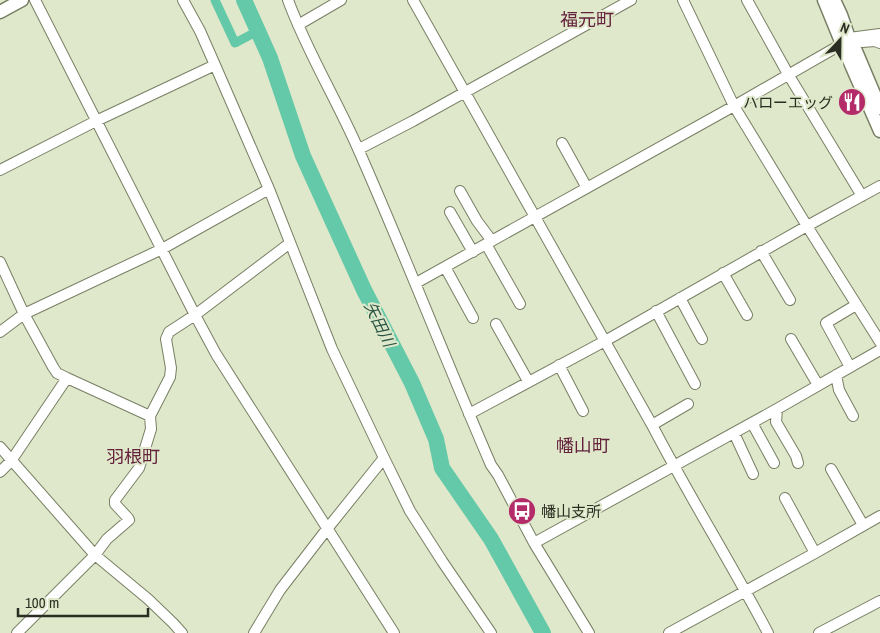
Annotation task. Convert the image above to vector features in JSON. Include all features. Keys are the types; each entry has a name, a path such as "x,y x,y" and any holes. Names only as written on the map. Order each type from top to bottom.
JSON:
{"main road":[{"path":"0,12 22,0"},
{"path":"824,0 848,42 880,108"},
{"path":"834,0 880,130"}],"street":[{"path":"35,0 216,354 394,633"},
{"path":"183,0 200,31 269,189 332,349 384,458 410,511 491,633"},
{"path":"288,0 298,26 359,149 491,465 534,543 589,633"},
{"path":"298,26 341,0"},
{"path":"413,0 674,466 746,590 768,633"},
{"path":"359,149 631,0"},
{"path":"683,0 734,106 880,342"},
{"path":"747,0 788,74 862,196"},
{"path":"416,283 788,74 848,42 880,34"},
{"path":"848,42 875,41 880,43"},
{"path":"0,170 96,121 215,66"},
{"path":"562,143 587,188"},
{"path":"469,414 605,341 880,186"},
{"path":"0,332 24,314 162,249 269,189"},
{"path":"460,191 489,242 520,304"},
{"path":"450,212 473,252"},
{"path":"17,633 95,556 107,539 129,520 115,504 115,500 138,468 151,429 150,416 170,377 171,368 166,339 169,332 195,315 290,243"},
{"path":"762,251 790,300"},
{"path":"0,262 24,314 57,372 150,416"},
{"path":"445,267 473,318"},
{"path":"723,273 747,315"},
{"path":"680,298 702,339"},
{"path":"850,367 826,323 856,305"},
{"path":"656,311 695,384"},
{"path":"496,324 528,381"},
{"path":"791,339 818,385"},
{"path":"534,543 880,350"},
{"path":"559,365 583,411"},
{"path":"836,375 839,390 853,416"},
{"path":"0,472 11,461 68,378"},
{"path":"652,425 688,404"},
{"path":"777,409 776,422 796,456 798,463"},
{"path":"752,423 774,463"},
{"path":"734,433 753,474"},
{"path":"0,447 95,556 148,599 182,633"},
{"path":"254,633 280,590 384,458"},
{"path":"831,469 863,525"},
{"path":"785,498 815,553"},
{"path":"673,632 880,516"},
{"path":"819,633 880,601"}],"waterway":[{"path":"215,0 235,43 258,31"},
{"name":"矢田川","path":"244,0 270,58 303,156 364,290 412,383 436,439 442,468 491,539 543,633"}],"place":[{"name":"ハローエッグ","path":"852,102"},
{"name":"幡山支所","path":"522,511"}],"district":[{"name":"福元町","path":"587,19"},
{"name":"幡山町","path":"583,445"},
{"name":"羽根町","path":"133,456"}]}
